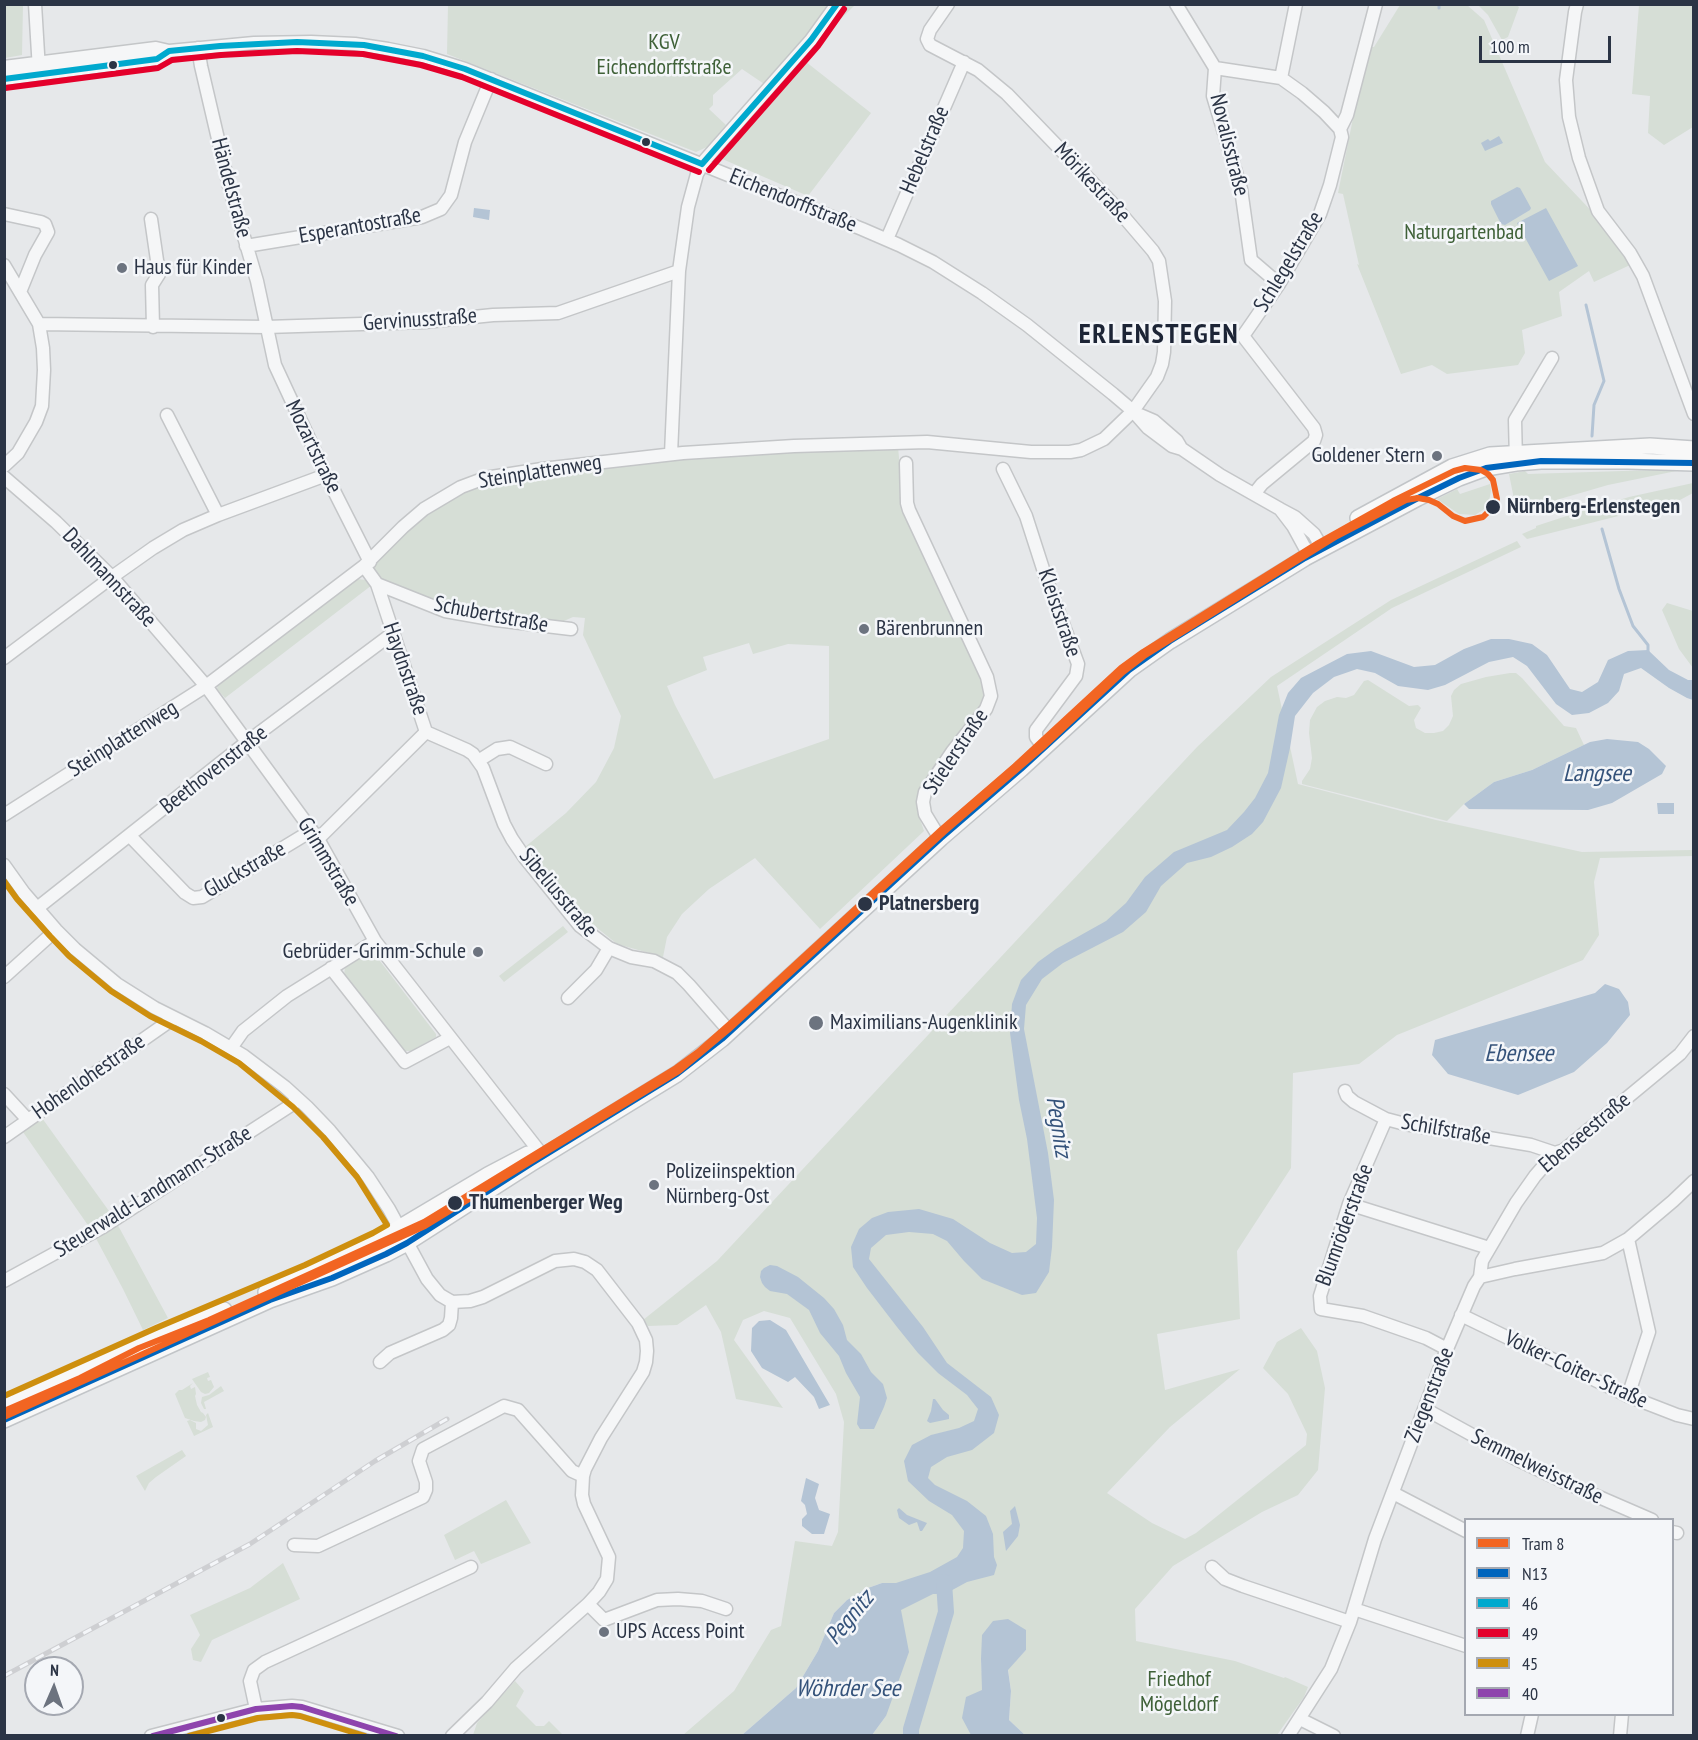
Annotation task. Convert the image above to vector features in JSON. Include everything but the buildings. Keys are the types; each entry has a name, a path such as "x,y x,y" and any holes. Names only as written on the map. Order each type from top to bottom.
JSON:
{"main road":[{"path":"6,1412 270,1300 332,1278 407,1243 541,1152 677,1074 708,1051 727,1029 939,835 1117,680 1143,659 1251,591 1313,547 1365,519 1464,476 1516,458 1571,455 1650,446 1694,449"},
{"path":"1571,455 1693,463"},
{"path":"6,1412 160,1336 361,1249 468,1186 541,1152"}],"street":[{"path":"35,4 39,69"},
{"path":"671,454 679,271 688,207 695,181 702,164 811,40 837,4"},
{"name":"Mörikestraße","path":"948,4 930,30 927,39 930,45 964,62 993,81 1007,94 1112,203 1159,261 1165,301 1162,364 1157,377 1133,411"},
{"name":"Novalisstraße","path":"1176,4 1215,68 1212,96 1241,189 1251,260 1278,284"},
{"path":"1281,78 1296,4"},
{"name":"Schlegelstraße","path":"1254,494 1262,484 1314,441 1316,435 1314,428 1243,336 1278,284 1320,214 1327,197 1342,137 1340,129 1347,115 1376,4"},
{"path":"1577,4 1566,80 1569,117 1579,158 1598,211 1630,254 1643,276 1694,414"},
{"name":"Eichendorffstraße","path":"4,67 39,69 157,58 169,51 198,48 311,42 364,45 402,51 491,79 886,239 933,262 996,302 1027,325 1133,411 1154,421 1177,441 1182,449 1220,475 1280,509 1313,547"},
{"name":"Händelstraße","path":"198,48 229,186 256,281 266,327"},
{"name":"Hebelstraße","path":"886,239 964,62"},
{"path":"1215,68 1281,78 1302,93 1340,129"},
{"name":"Eichendorffstraße","path":"4,79 39,69"},
{"name":"Esperantostraße","path":"246,246 422,217 441,209 451,195 465,142 491,79"},
{"path":"4,214 41,222 45,224 48,232 35,255 20,292"},
{"path":"151,219 159,274 152,285 153,327"},
{"path":"4,266 39,324 44,370 42,406 36,423 18,453 4,466"},
{"name":"Gervinusstraße","path":"39,324 266,327 424,322 493,315 558,313 679,271"},
{"name":"Mozartstraße","path":"266,327 275,365 367,564"},
{"path":"1516,458 1515,420 1552,358"},
{"name":"Steinplattenweg","path":"4,815 206,686 367,564 424,509 461,486 511,473 671,454 794,446 927,442 1031,452 1070,452 1082,450 1104,439 1133,411"},
{"path":"167,415 218,515"},
{"name":"Stielerstraße","path":"906,463 909,510 987,677 990,696 986,709 952,752 925,792 924,810 939,835"},
{"name":"Kleiststraße","path":"1003,470 1026,516 1078,664 1076,676 1036,729 1036,737 1041,745"},
{"path":"4,658 112,577 183,530 326,476"},
{"name":"Dahlmannstraße","path":"4,477 56,522 112,577 206,686"},
{"name":"Haydnstraße","path":"315,835 426,732 377,584 367,564"},
{"name":"Schubertstraße","path":"377,584 445,611 572,629"},
{"name":"Beethovenstraße","path":"36,909 247,742 393,633"},
{"name":"Grimmstraße","path":"206,686 315,835 375,941 541,1152"},
{"name":"Sibeliusstraße","path":"426,732 467,750 478,761 487,777 504,824 520,851 580,926 609,948 631,957 654,961 669,968 689,985 727,1029"},
{"path":"478,761 497,749 510,747 546,764"},
{"name":"Gluckstraße","path":"130,836 185,893 193,898 202,897 315,835"},
{"path":"4,866 36,909 75,950 117,984 231,1048 299,1100 330,1131 364,1172 389,1209 433,1288 440,1295 452,1302 463,1303 483,1297 549,1264 563,1259 574,1259 591,1265 609,1284 638,1323 647,1351 643,1372 591,1456 583,1476 584,1504 609,1557 607,1579 588,1604 516,1668 452,1736"},
{"path":"4,977 56,930"},
{"path":"231,1048 243,1031 287,996 375,941"},
{"path":"568,998 596,970 609,948"},
{"path":"331,968 405,1062 450,1038"},
{"name":"Hohenlohestraße","path":"4,1137 174,1018"},
{"name":"Ebenseestraße","path":"1480,1277 1482,1261 1516,1203 1555,1153 1564,1150 1680,1054 1694,1036"},
{"name":"Schilfstraße","path":"1345,1091 1347,1096 1386,1119 1531,1145 1555,1153"},
{"path":"4,1094 28,1120"},
{"name":"Steuerwald-Landmann-Straße","path":"4,1281 103,1227 299,1100"},
{"name":"Blumröderstraße","path":"1386,1119 1349,1204 1320,1296 1321,1309 1363,1316 1426,1338 1447,1349"},
{"path":"1480,1277 1603,1253 1628,1239 1694,1181"},
{"path":"1349,1204 1489,1248"},
{"path":"1628,1239 1649,1332 1628,1396"},
{"name":"Ziegenstraße","path":"1288,1736 1331,1669 1350,1622 1375,1539 1447,1349 1480,1277"},
{"path":"380,1362 390,1353 443,1330 451,1318 452,1302"},
{"name":"Volker-Coiter-Straße","path":"1461,1315 1628,1396 1677,1415 1694,1419"},
{"path":"294,1545 318,1546 423,1497 426,1482 419,1461 423,1449 504,1406 518,1410 572,1471 583,1476"},
{"name":"Semmelweisstraße","path":"1425,1409 1525,1464 1648,1518"},
{"path":"1393,1493 1464,1530"},
{"path":"255,1709 250,1681 254,1670 265,1662 471,1567"},
{"path":"1212,1567 1225,1579 1350,1622"},
{"path":"588,1604 604,1620 657,1600 702,1601 726,1609"},
{"path":"1354,1609 1464,1645"},
{"path":"152,1736 184,1732 255,1709 292,1706 398,1736"},
{"path":"1527,1736 1532,1716"},
{"path":"1620,1736 1622,1716"},
{"path":"467,1736 470,1718"},
{"path":"1300,1719 1335,1736"}],"green space":[{"path":"4,5 23,5 22,55 5,58"},
{"name":"KGV Eichendorffstraße","path":"448,5 855,5 801,58 871,113 808,196 720,158 776,92 742,69 713,95 713,105 709,109 726,125 707,147 696,152 447,54"},
{"name":"Naturgartenbad","path":"1400,5 1467,5 1484,20 1545,162 1599,219 1630,265 1594,282 1589,271 1559,292 1562,316 1522,330 1525,353 1518,365 1447,374 1432,365 1401,374 1357,264 1359,265 1343,194 1338,193 1357,98 1372,47"},
{"path":"1478,5 1516,5 1519,7 1508,37 1502,40 1488,15"},
{"path":"1639,5 1693,5 1693,127 1664,145 1648,133 1650,96 1632,94"},
{"name":"Platnersberg","path":"898,447 903,501 985,685 985,700 922,786 917,810 924,831 820,929 755,858 709,889 682,914 667,937 663,957 617,944 591,923 525,847 566,813 596,782 614,748 621,716 583,635 585,618 573,617 557,624 446,607 379,581 373,572 375,562 409,524 471,486 550,471 732,454","holes":["749,643 753,654 788,644 829,646 829,739 714,779 667,686 707,670 703,657"]},
{"path":"1686,469 1608,485 1512,511 1507,501 1514,499 1509,474 1525,471 1528,474"},
{"path":"1693,483 1693,493 1678,501 1527,539 1522,534 1536,526 1582,511 1629,497"},
{"path":"1490,484 1489,501 1483,510 1475,515 1459,514 1437,499 1457,489 1460,494"},
{"name":"Friedhof Mögeldorf","path":"1517,541 1521,547 1392,608 1277,686 1298,784 1436,820 1582,852 1692,850 1693,856 1600,858 1594,882 1599,935 1583,960 1397,1035 1359,1064 1293,1073 1291,1168 1237,1251 1240,1319 1157,1334 1165,1390 1240,1369 1170,1427 1107,1493 1152,1523 1185,1539 1196,1533 1306,1445 1307,1434 1288,1394 1263,1368 1277,1342 1301,1328 1317,1351 1325,1388 1318,1470 1298,1495 1262,1512 1173,1566 1135,1609 1136,1641 1235,1661 1308,1687 1304,1697 1277,1735 1025,1735 1009,1720 1011,1691 1008,1669 1026,1650 981,1659 983,1690 971,1735 872,1735 886,1716 882,1583 847,1600 834,1613 818,1651 796,1688 742,1735 683,1735 734,1691 771,1630 781,1626 795,1541 832,1546 838,1532 844,1422 836,1394 790,1318 764,1311 743,1320 734,1340 783,1408 736,1399 721,1332 706,1305 677,1325 648,1326 643,1320 717,1261 1197,747 1271,677 1391,600"},
{"path":"357,579 366,580 372,585 225,698 217,689 218,683"},
{"path":"1667,603 1693,611 1693,668 1679,649 1662,610"},
{"path":"1516,673 1522,678 1564,726 1576,728 1584,745 1532,770 1494,782 1464,804 1447,821 1302,784 1310,769 1312,758 1310,720 1317,707 1325,701 1354,695 1364,681 1368,680 1409,706 1418,705 1421,708 1414,720 1416,728 1425,733 1434,733 1443,731 1449,725 1453,716 1451,696 1461,684"},
{"path":"563,926 568,932 504,982 499,976"},
{"path":"369,952 373,952 436,1037 411,1051 403,1051 344,975 345,967"},
{"path":"42,1118 114,1218 168,1318 143,1330 92,1231 23,1132"},
{"path":"208,1372 210,1377 207,1378 208,1381 211,1380 214,1387 205,1394 192,1379"},
{"path":"193,1383 190,1386 191,1389 195,1387 197,1405 206,1417 201,1422 185,1418 175,1394"},
{"path":"221,1386 224,1391 204,1402 206,1409 204,1409 201,1403 202,1397"},
{"path":"208,1413 213,1427 194,1436 187,1421 196,1423 196,1429 201,1431 208,1425 206,1415"},
{"path":"182,1450 186,1456 156,1477 145,1491 136,1476"},
{"path":"506,1500 531,1543 481,1564 474,1551 455,1560 444,1535"},
{"path":"283,1563 300,1599 212,1640 201,1662 193,1660 191,1649 200,1635 190,1615 250,1588"},
{"path":"515,1681 524,1691 516,1706 536,1726 544,1726 549,1721 563,1735 473,1735 477,1723"}],"water":[{"path":"1499,136 1503,143 1485,151 1481,143"},
{"path":"1517,187 1520,188 1531,208 1505,225 1501,224 1491,201"},
{"path":"474,208 490,210 489,220 473,217"},
{"path":"1546,208 1578,266 1549,281 1517,223"},
{"path":"1491,639 1509,639 1532,644 1547,655 1570,689 1582,692 1598,682 1608,660 1628,651 1648,650 1669,670 1688,680 1693,680 1693,700 1669,688 1641,668 1624,674 1619,691 1608,703 1589,713 1572,715 1556,704 1527,666 1513,657 1489,662 1445,685 1428,690 1398,686 1375,673 1357,669 1334,677 1313,693 1295,716 1281,788 1263,822 1252,834 1211,857 1187,863 1161,886 1146,912 1123,932 1063,963 1042,979 1026,1005 1024,1029 1048,1153 1054,1200 1049,1272 1036,1293 1022,1295 982,1279 947,1241 933,1234 909,1232 886,1235 871,1248 869,1259 923,1327 947,1363 991,1397 999,1415 994,1433 972,1450 947,1457 931,1467 928,1478 935,1485 967,1501 986,1516 993,1534 994,1557 997,1565 994,1575 967,1582 945,1594 933,1594 901,1610 909,1652 886,1716 872,1735 742,1735 796,1688 818,1651 834,1613 847,1600 882,1583 896,1583 930,1572 957,1557 963,1548 964,1531 952,1515 929,1501 908,1481 904,1461 912,1445 931,1435 959,1428 974,1421 978,1409 967,1395 938,1373 918,1353 897,1327 853,1267 851,1247 859,1229 872,1218 888,1212 919,1209 953,1219 990,1243 1012,1253 1026,1252 1036,1244 1037,1218 1010,1033 1012,1004 1021,980 1038,962 1056,949 1106,921 1126,903 1145,877 1174,852 1227,830 1244,812 1255,798 1268,773 1279,715 1288,693 1301,678 1347,654 1371,651 1414,667 1435,665 1464,649"},
{"name":"Langsee","path":"1607,739 1638,742 1649,749 1666,766 1662,774 1612,803 1588,810 1469,809 1464,804 1494,782 1532,770 1590,742"},
{"path":"1657,803 1674,803 1674,814 1658,814"},
{"name":"Ebensee","path":"1605,984 1619,989 1628,1002 1630,1015 1607,1043 1574,1072 1518,1095 1448,1074 1432,1055 1435,1040 1595,993"},
{"path":"770,1265 777,1266 798,1277 824,1298 834,1309 843,1325 847,1340 861,1354 871,1372 883,1384 887,1398 874,1429 860,1429 857,1424 860,1397 839,1356 820,1333 809,1310 787,1294 770,1291 762,1283 761,1271"},
{"path":"770,1320 786,1330 830,1405 819,1409 814,1397 795,1377 788,1382 762,1368 751,1351 752,1328 759,1321"},
{"path":"933,1399 949,1415 949,1419 930,1423 927,1421"},
{"path":"806,1478 819,1484 815,1498 819,1510 830,1514 824,1534 812,1534 802,1526 802,1519 807,1514 805,1505 801,1501"},
{"path":"1015,1506 1020,1525 1018,1536 1006,1551 1003,1532 1012,1524 1010,1511"},
{"path":"899,1508 907,1515 927,1523 922,1531 917,1522 909,1525 899,1518 897,1510"},
{"path":"1008,1619 1026,1630 1026,1650 1008,1670 1011,1691 1009,1720 1025,1735 971,1735 962,1718 966,1697 982,1690 982,1635 993,1621"}],"waterway":[{"path":"1586,305 1604,381 1594,405 1592,436"},
{"path":"1602,529 1619,589 1633,626 1648,645 1648,652"},
{"path":"911,1736 911,1729 946,1612 944,1582"}],"railway":[{"path":"4,1676 250,1544 375,1461 447,1419"}],"tram line":[{"name":"8","path":"4,1411 80,1378 139,1348 209,1320 424,1222 676,1068 698,1052 750,1006 942,829 1015,766 1121,668 1143,652 1318,543 1393,501 1454,471 1465,468 1481,470 1493,480 1497,499 1483,517 1465,521 1429,500 1418,498 1406,500 1337,536 1144,656 1123,672 1043,747 944,832 728,1030 679,1071 425,1226 4,1417"}],"transit line":[{"name":"46","path":"702,164 811,40 837,4"},
{"name":"49","path":"709,170 818,46 844,9"},
{"name":"46","path":"4,79 157,59 169,51 220,46 297,42 364,45 423,56 465,69 702,164"},
{"name":"49","path":"5,88 158,68 172,60 221,55 297,51 363,54 421,65 462,77 699,172"},
{"name":"N13","path":"4,1420 270,1300 332,1278 386,1254 677,1074 722,1039 941,838 1021,769 1129,670 1170,641 1305,558 1418,498 1486,468 1541,461 1694,463"},
{"name":"45","path":"4,881 17,899 69,956 111,991 150,1016 239,1063 293,1107 323,1137 357,1177 387,1225 305,1265 4,1396"},
{"name":"40","path":"153,1736 256,1709 292,1706 302,1707 396,1736"},
{"name":"45","path":"189,1736 258,1718 292,1715 365,1736"}],"place":[{"name":"Haus für Kinder","path":"122,268"},
{"name":"Goldener Stern","path":"1437,456"},
{"name":"Nürnberg-Erlenstegen","path":"1493,507"},
{"name":"Bärenbrunnen","path":"864,629"},
{"name":"Platnersberg","path":"865,904"},
{"name":"Gebrüder-Grimm-Schule","path":"478,952"},
{"name":"Maximilians-Augenklinik","path":"816,1023"},
{"name":"Polizeiinspektion Nürnberg-Ost","path":"654,1185"},
{"name":"Thumenberger Weg","path":"455,1203"},
{"name":"UPS Access Point","path":"604,1632"}],"district":[{"name":"ERLENSTEGEN","path":"1159,335"}],"water label":[{"name":"Pegnitz","path":"1058,1127"},
{"name":"Pegnitz","path":"850,1618"},
{"name":"Wöhrder See","path":"848,1689"}]}
